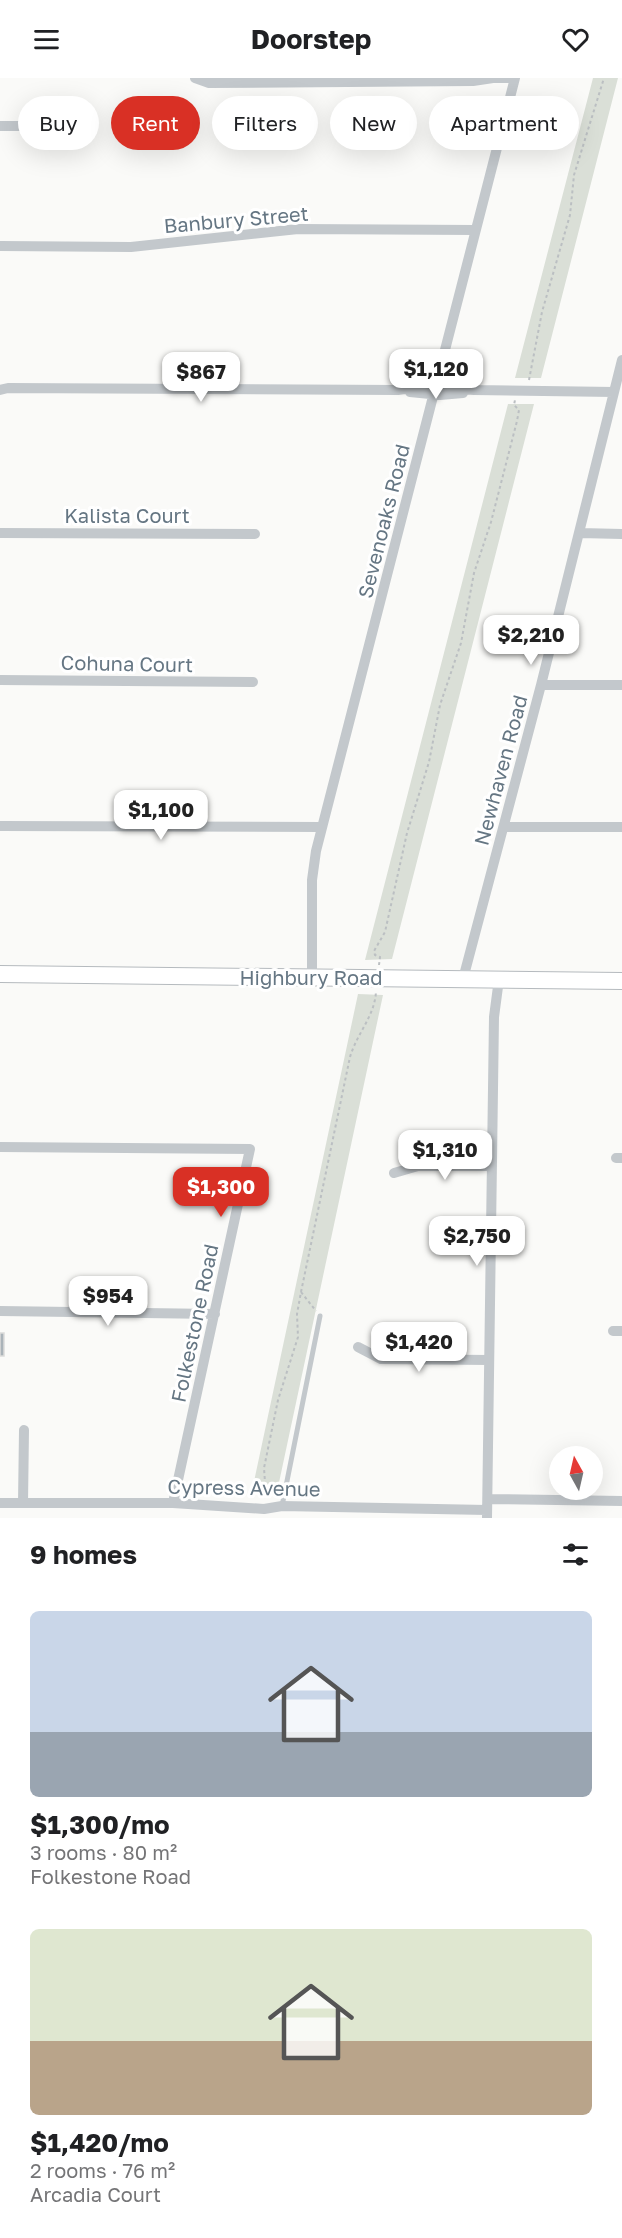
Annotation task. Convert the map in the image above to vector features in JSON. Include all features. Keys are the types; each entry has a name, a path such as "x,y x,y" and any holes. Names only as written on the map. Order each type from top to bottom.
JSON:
{"main road":[{"name":"Highbury Road","path":"0,974 622,981"}],"street":[{"path":"196,79 209,83 473,81 515,78"},
{"name":"Sevenoaks Road","path":"312,977 312,880 316,851 515,78"},
{"path":"473,81 512,89"},
{"path":"0,126 18,126"},
{"name":"Banbury Street","path":"0,246 131,247 297,229 475,230"},
{"name":"Newhaven Road","path":"463,979 541,685 622,360"},
{"path":"0,390 20,388 614,392"},
{"name":"Kalista Court","path":"0,533 255,534"},
{"path":"580,533 622,534"},
{"name":"Cohuna Court","path":"0,680 253,682"},
{"path":"541,685 622,685"},
{"path":"0,826 322,827"},
{"path":"504,827 622,827"},
{"path":"488,1509 494,979"},
{"name":"Folkestone Road","path":"0,1147 250,1149 216,1314 173,1503"},
{"path":"394,1173 418,1166 492,1166"},
{"path":"0,1311 216,1314"},
{"path":"358,1347 381,1359 489,1360"},
{"path":"23,1503 24,1430"},
{"name":"Cypress Avenue","path":"0,1503 173,1503 264,1509 282,1506 488,1509 622,1501"}],"lane":[{"path":"282,1506 320,1316"}],"path":[{"path":"264,1509 267,1488 264,1468 278,1400 298,1337 297,1314 301,1292 350,1057 355,1040 373,1011 380,957 375,955 374,951 385,932 407,833 429,762 440,705 461,643 474,573 491,522 518,421 518,408 514,405 519,380 529,380 542,312 570,215 574,175 604,78"},
{"path":"301,1292 320,1316"}],"shaded area":[{"path":"593,78 618,78 541,378 515,378 574,150 579,150 579,132"},
{"path":"508,404 534,404 392,959 365,960"},
{"path":"358,994 383,995 277,1492 252,1491"}],"building":[{"path":"0,1333 4,1333 4,1356 0,1356"}]}
